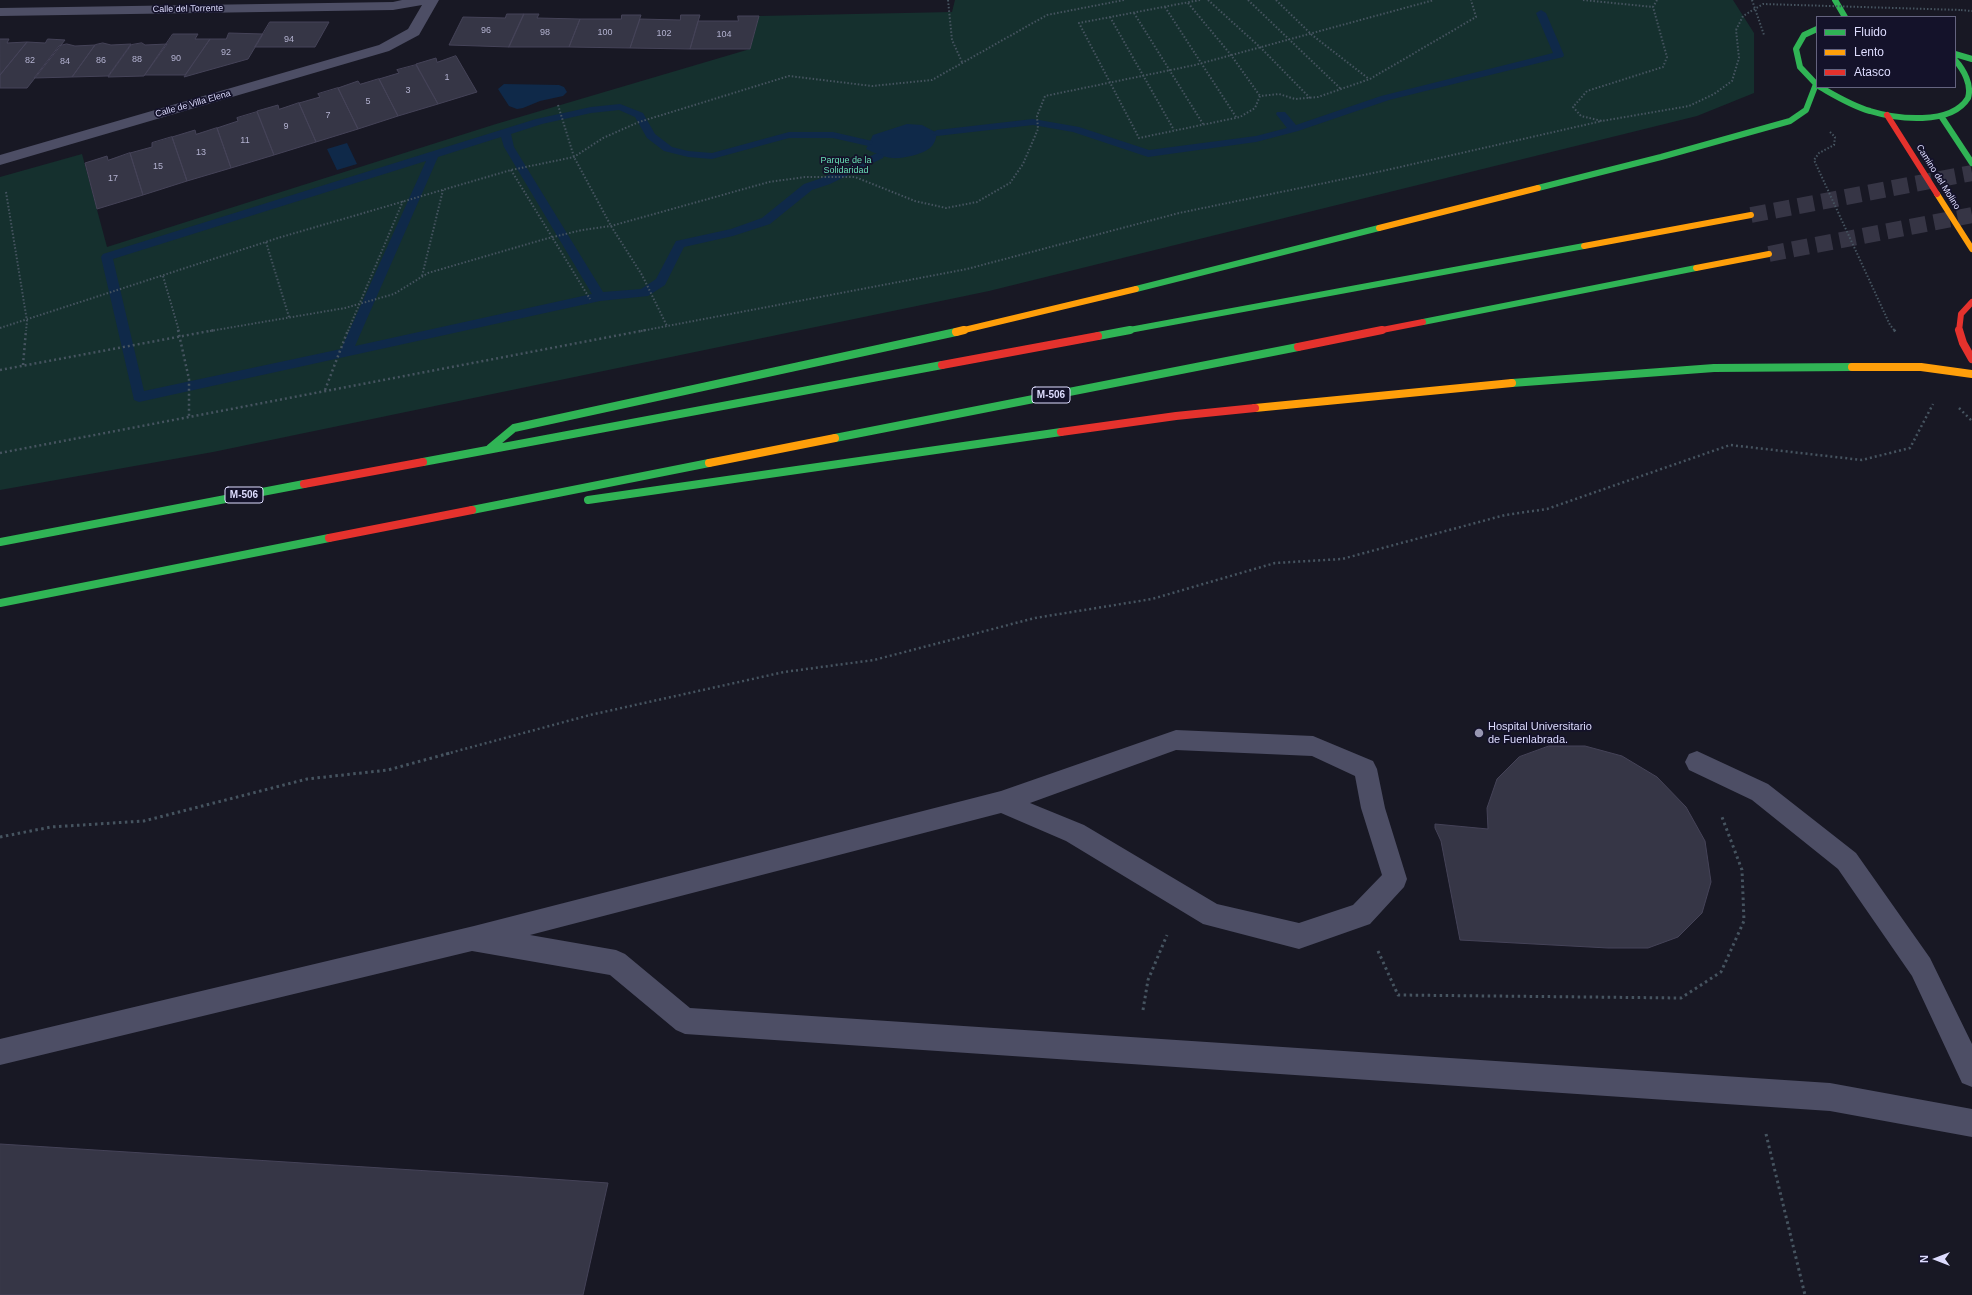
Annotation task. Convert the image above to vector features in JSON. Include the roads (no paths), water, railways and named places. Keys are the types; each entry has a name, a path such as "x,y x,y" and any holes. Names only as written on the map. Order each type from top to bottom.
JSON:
{"main road":[{"path":"1835,0 1844,16"},
{"path":"1816,29 1804,35 1796,49 1800,67 1816,83"},
{"path":"1956,54 1972,59"},
{"path":"1822,88 1836,97 1860,108 1887,115 1917,118 1942,116 1961,108 1971,97 1972,83 1963,67 1956,61"},
{"path":"489,449 514,428 806,366 1066,307 1660,157 1790,121 1806,110 1817,88"},
{"name":"Camino del Molino","path":"1887,115 1972,249"},
{"path":"1942,116 1972,163"},
{"name":"M-506","path":"0,542 489,449 1752,215"},
{"name":"M-506","path":"0,602 1769,254"},
{"path":"1972,302 1961,313 1958,332 1968,354 1972,359"},
{"path":"578,502 1184,415 1511,383 1714,368 1921,367 1972,374"},
{"path":"334,536 523,510"}],"street":[{"name":"Calle del Torrente","path":"0,12 393,6 424,0"},
{"name":"Calle de Villa Elena","path":"1,160 384,48 414,32 432,0"},
{"path":"0,1052 472,938 1001,802 1176,740 1313,746 1365,768 1372,808 1395,879 1361,915 1299,936 1212,915 1075,833 1001,802"},
{"path":"1697,762 1760,792 1848,861 1921,967 1972,1073"},
{"path":"472,938 616,963 685,1021 1830,1097 1972,1123"}],"water":[{"path":"504,84 559,85 564,87 567,92 563,96 540,101 517,109 509,106 498,89"},
{"path":"907,124 922,125 937,133 934,142 928,150 907,157 892,158 879,155 866,149 873,135"},
{"path":"347,143 357,164 337,170 327,149"}],"waterway":[{"path":"1294,129 1385,98 1559,55 1541,13"},
{"path":"434,154 540,121 591,110 620,107 639,115 651,136 668,149 688,154 712,156 789,135 833,135 868,143"},
{"path":"1281,114 1294,129"},
{"path":"937,133 1033,122 1075,129 1148,154 1256,139 1294,129"},
{"path":"505,132 509,147 600,297"},
{"path":"345,352 139,397 107,257 434,154"},
{"path":"345,352 434,154"},
{"path":"600,297 644,293 661,282 680,244 733,232 766,221 778,213 789,201 808,187 826,181 879,156"},
{"path":"345,352 600,297"}],"tunnel":[{"path":"1751,215 1972,173"},
{"path":"1769,254 1972,215"}],"place":[{"name":"Hospital Universitario de Fuenlabrada.","path":"1479,733"}],"park label":[{"name":"Parque de la Solidaridad","path":"846,166"}]}
